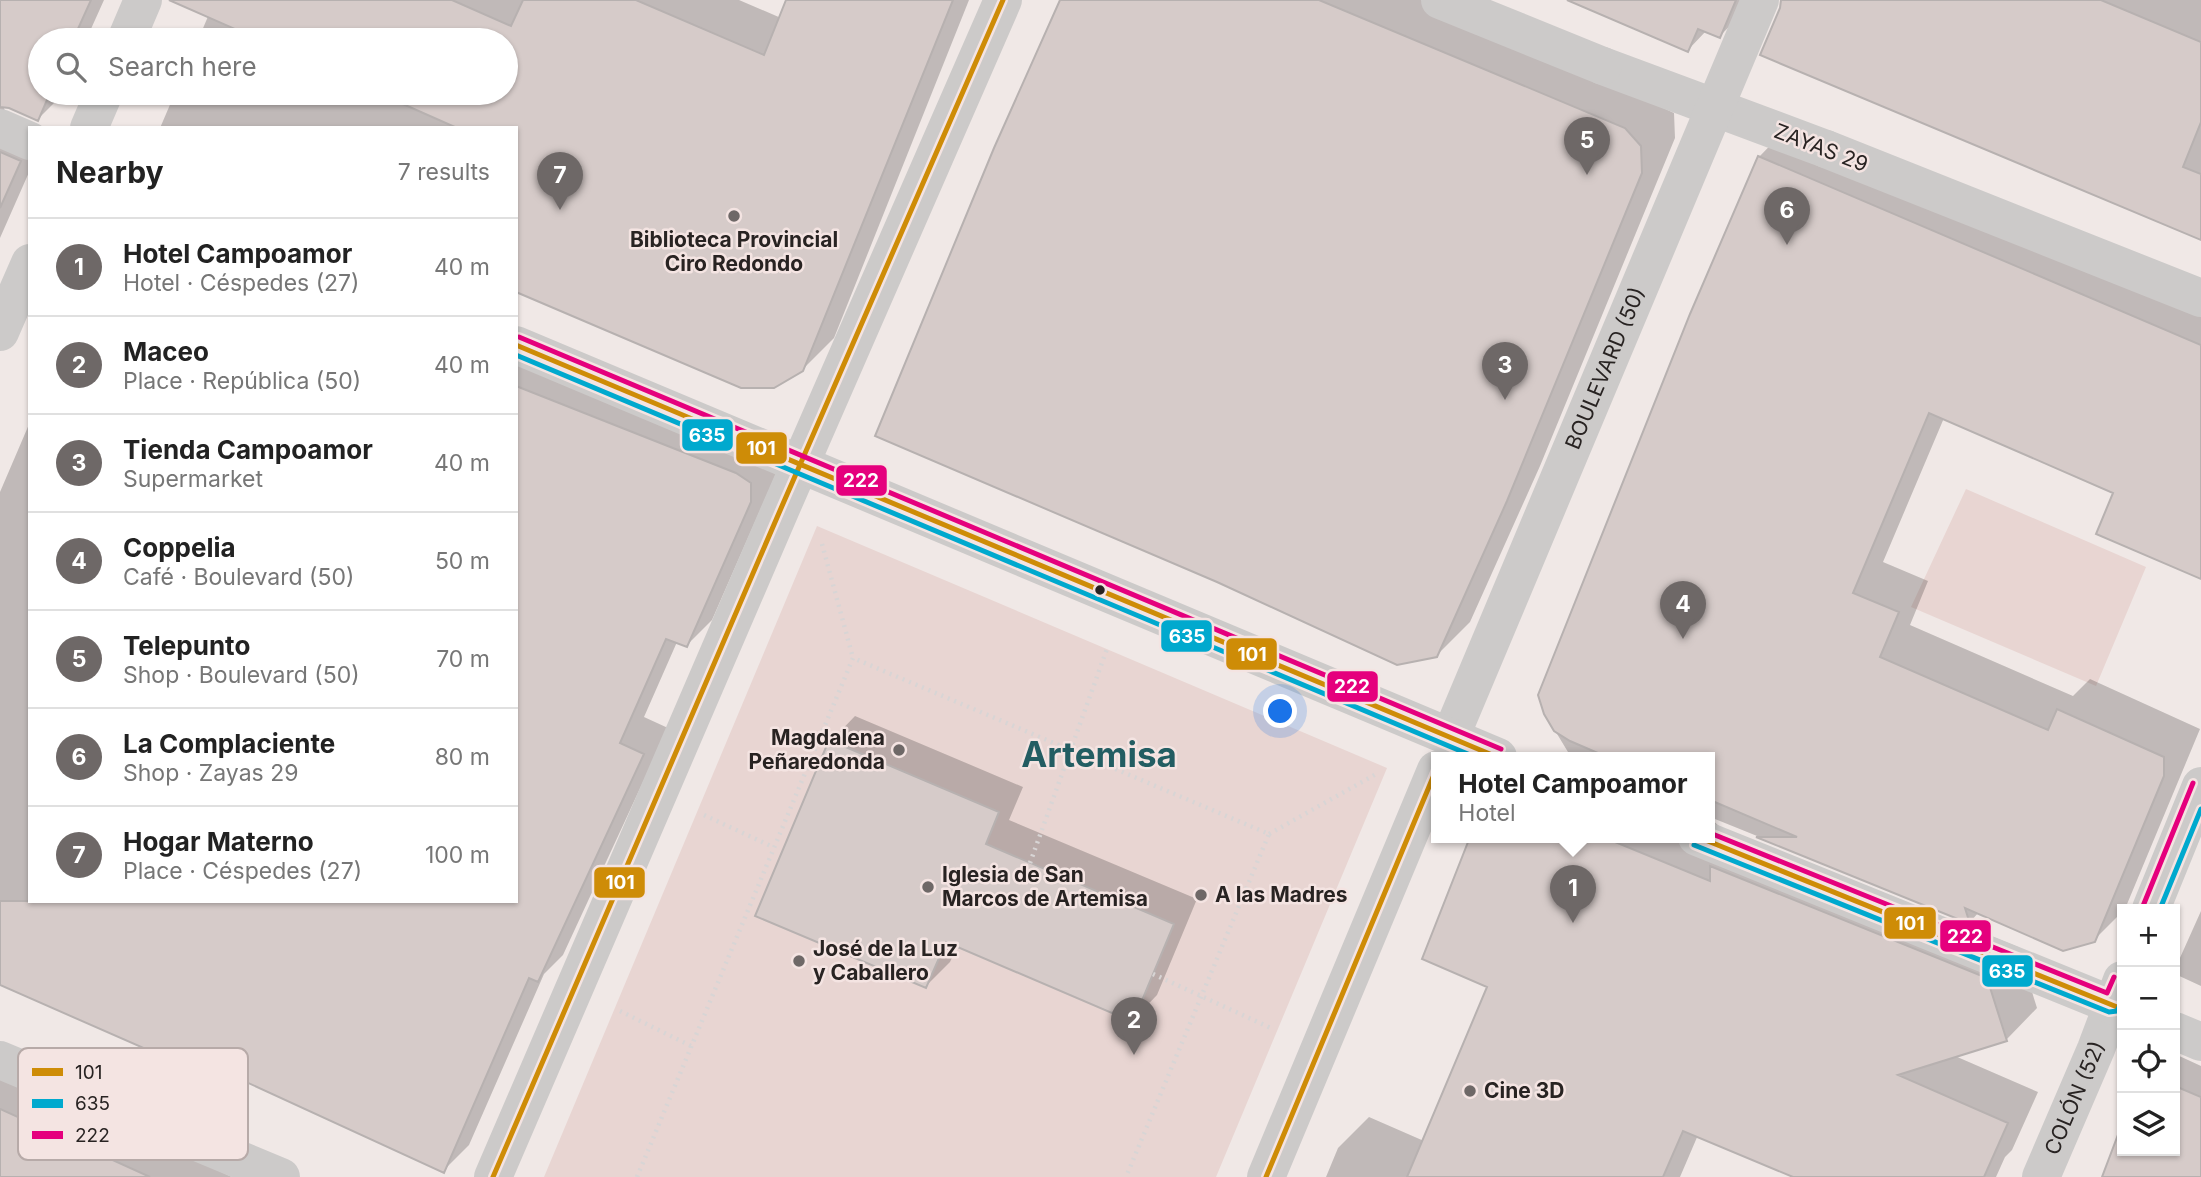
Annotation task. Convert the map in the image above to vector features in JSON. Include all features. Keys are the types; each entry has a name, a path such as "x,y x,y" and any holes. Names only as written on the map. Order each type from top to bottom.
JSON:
{"street":[{"path":"131,28 143,0"},
{"path":"493,1177 1003,0"},
{"name":"ZAYAS 29","path":"1440,0 2201,298"},
{"name":"BOULEVARD (50)","path":"1444,752 1760,0"},
{"path":"90,126 99,105"},
{"path":"0,128 28,140"},
{"path":"0,332 28,268"},
{"path":"518,346 1124,601 1437,752"},
{"name":"BOULEVARD (50)","path":"1266,1177 1431,784"},
{"path":"2153,904 2201,786"},
{"path":"1713,843 2117,997"},
{"name":"COLÓN (52)","path":"2041,1177 2117,1002"},
{"path":"2180,1033 2201,1042"},
{"path":"0,1060 18,1067"},
{"path":"240,1160 281,1177"}],"path":[{"path":"637,1177 853,658 820,539"},
{"path":"1030,863 1124,601"},
{"path":"1095,645 1117,654"},
{"path":"853,658 1269,834"},
{"path":"1126,1177 1269,834 1387,768"},
{"path":"697,812 773,847"},
{"path":"1153,974 1319,1051"},
{"path":"574,989 691,1046"}],"shaded area":[{"path":"1966,489 2146,567 2096,686 1911,607"},
{"path":"817,526 1387,768 1216,1177 544,1177"}],"building":[{"path":"0,0 91,0 78,28 28,28 28,105 45,105 38,121 9,108 0,107"},
{"name":"Biblioteca Provincial Ciro Redondo","path":"169,0 452,0 511,26 523,0 636,0 764,55 786,0 953,0 803,371 774,388 741,388 518,293 518,126 452,126 405,105 518,105 518,28 233,28"},
{"path":"1060,0 1319,0 1625,128 1641,146 1642,173 1507,501 1437,657 1397,665 1217,582 875,436 994,148"},
{"path":"1567,0 1736,0 1720,38 1698,29 1688,52"},
{"path":"1781,0 2101,0 2201,42 2201,122 2183,167 2201,174 2201,240 1760,55"},
{"path":"0,152 21,161 0,208"},
{"path":"1758,156 2201,345 2201,579 2096,534 2113,493 1929,413 1853,593 1899,612 1880,657 2048,730 2057,709 2164,757 2164,776 2095,942 2063,951 1965,908 1970,924 1756,837 1797,837 1715,802 1715,752 1595,752 1554,731 1544,714 1538,695 1690,314"},
{"path":"518,387 736,473 751,483 751,502 687,647 666,639 620,743 644,754 538,982 529,978 444,1173 248,1083 248,1048 143,1048 0,985 0,901 518,903"},
{"name":"Iglesia de San Marcos de Artemisa","path":"829,740 999,812 986,844 1174,924 1133,1022 946,942 926,988 755,916"},
{"path":"1468,843 1618,843 1710,881 1710,866 1987,978 2007,1041 1898,1075 2008,1123 1984,1177 1793,1177 1683,1131 1663,1177 1407,1177 1487,987 1422,959"},
{"path":"2180,1088 2201,1097 2201,1177 2102,1177 2117,1137 2117,1156 2180,1156"},
{"path":"0,1109 18,1117 18,1160 112,1160 150,1177 0,1177"}],"transit line":[{"name":"101","path":"493,1177 1003,0"},
{"name":"222","path":"519,337 1501,749"},
{"name":"101","path":"518,346 1485,752"},
{"name":"635","path":"518,356 1463,752"},
{"name":"101","path":"1266,1177 1431,782"},
{"name":"222","path":"2144,904 2193,783"},
{"name":"635","path":"2162,904 2201,809"},
{"name":"222","path":"1715,835 2107,993 2114,977"},
{"name":"101","path":"1713,843 2117,1007"},
{"name":"635","path":"1694,845 2109,1012 2117,1011"}],"place":[{"name":"Telepunto","path":"1587,175"},
{"name":"Hogar Materno","path":"560,210"},
{"name":"Biblioteca Provincial Ciro Redondo","path":"734,216"},
{"name":"La Complaciente","path":"1787,245"},
{"name":"Tienda Campoamor","path":"1505,400"},
{"name":"Coppelia","path":"1683,639"},
{"name":"Magdalena Peñaredonda","path":"899,750"},
{"name":"Iglesia de San Marcos de Artemisa","path":"928,887"},
{"name":"A las Madres","path":"1201,895"},
{"name":"Hotel Campoamor","path":"1573,923"},
{"name":"José de la Luz y Caballero","path":"799,961"},
{"name":"Maceo","path":"1134,1055"},
{"name":"Cine 3D","path":"1470,1091"}],"district":[{"name":"Artemisa","path":"1099,755"}]}
